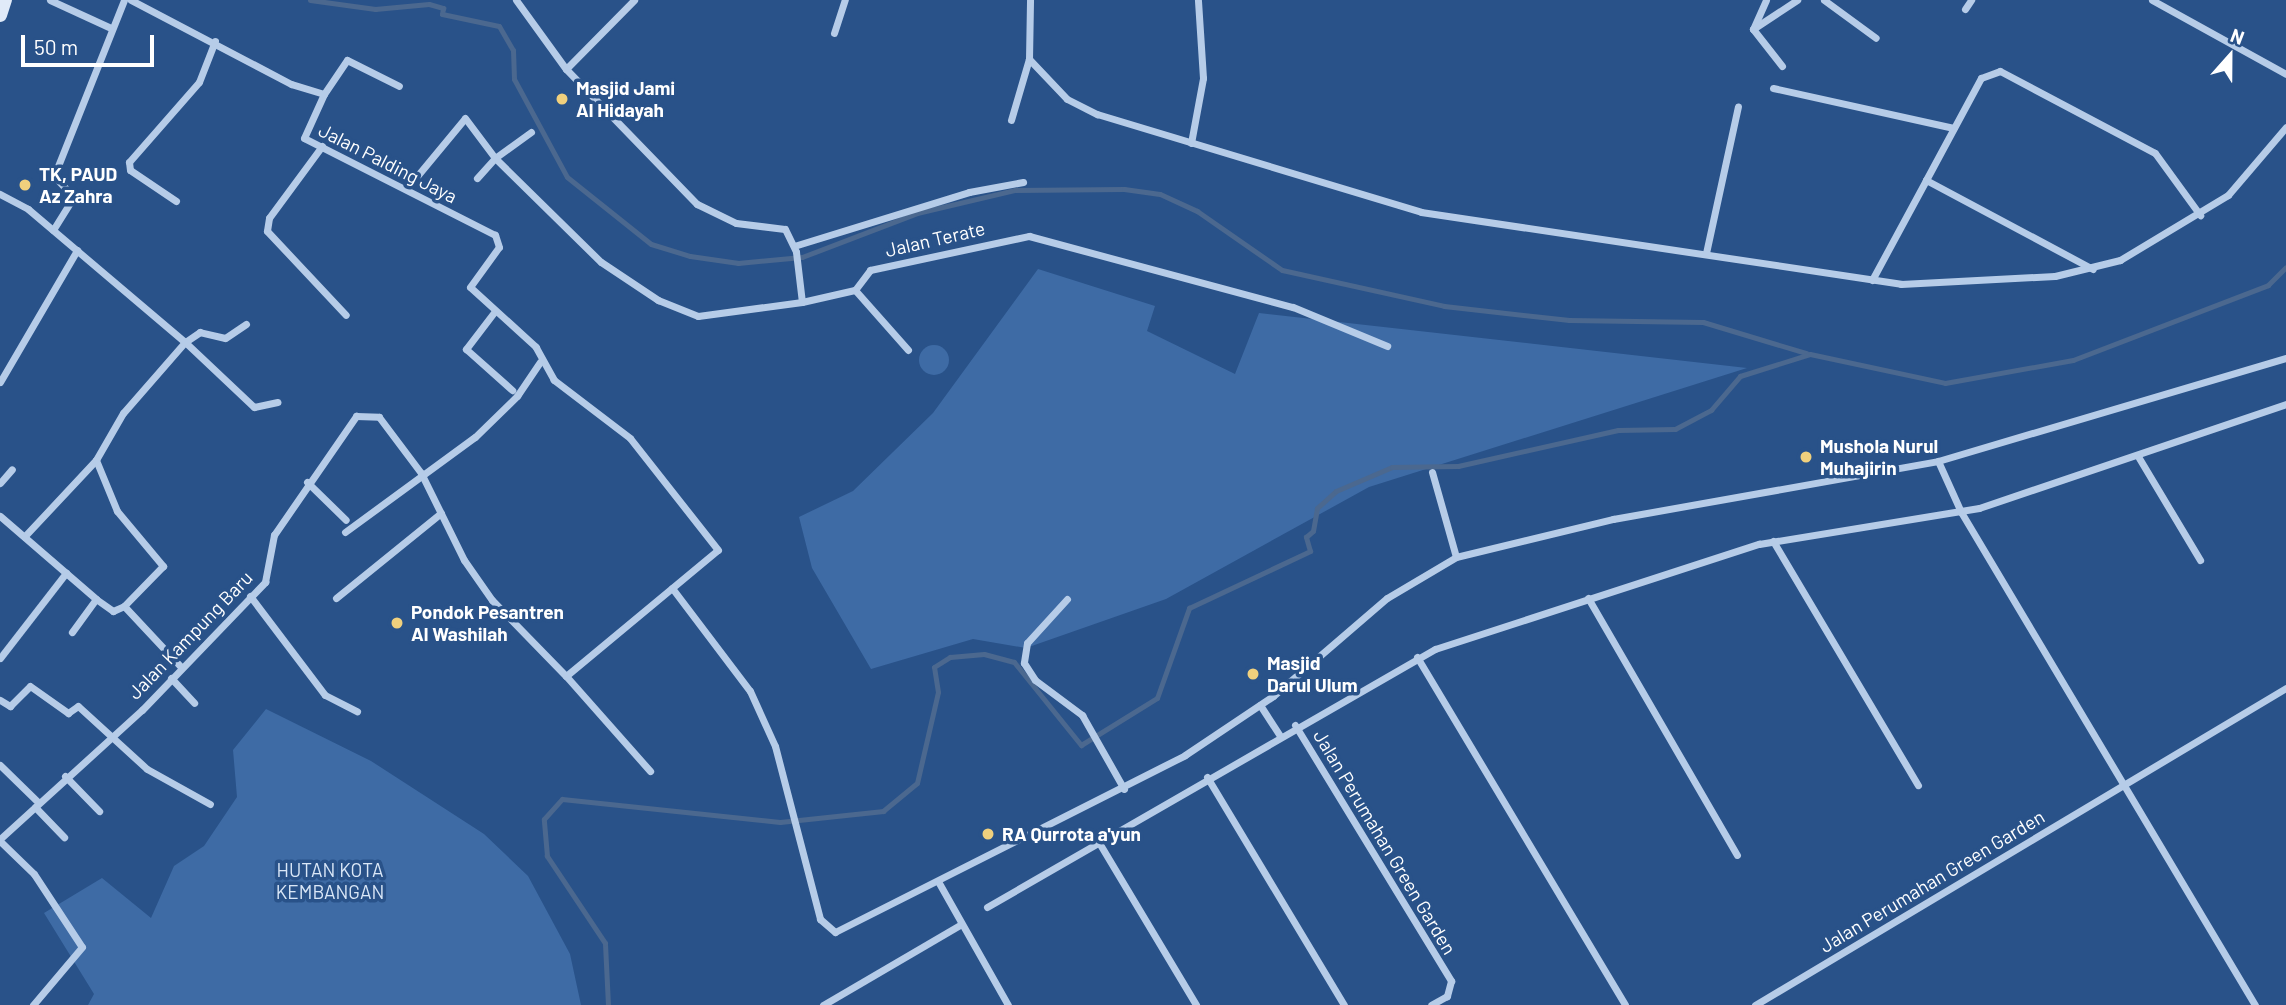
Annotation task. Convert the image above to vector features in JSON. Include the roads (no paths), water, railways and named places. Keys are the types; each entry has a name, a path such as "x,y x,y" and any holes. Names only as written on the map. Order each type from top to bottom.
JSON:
{"street":[{"path":"0,15 5,0"},
{"path":"50,0 111,28"},
{"path":"53,230 74,197 54,176 124,0"},
{"name":"Jalan Palding Jaya","path":"131,0 215,41 291,84 324,94 304,138 408,187 495,235 499,247 470,287 495,311"},
{"path":"516,0 566,69 697,204 736,223 778,225 795,249 802,302"},
{"path":"566,69 634,0"},
{"path":"834,33 845,0"},
{"path":"1011,120 1029,59 1030,0"},
{"path":"1191,143 1203,78 1198,0"},
{"path":"1753,29 1766,0"},
{"path":"1753,29 1797,0"},
{"path":"1824,0 1876,38"},
{"path":"1965,9 1971,0"},
{"path":"2152,0 2286,74"},
{"path":"1753,29 1782,66"},
{"path":"176,201 130,170 129,162 199,82 215,41"},
{"path":"1029,59 1046,81 1087,109 1421,212 1872,280 1956,284 2094,269 2150,247 2200,215 2249,175 2286,127"},
{"path":"324,94 347,60 399,86"},
{"path":"1872,280 1982,78 2010,73 2155,153 2200,215"},
{"path":"1773,88 1954,128"},
{"path":"1706,253 1738,106"},
{"name":"Jalan Terate","path":"408,187 465,117 495,158 601,262 671,306 711,315 802,302 855,290 870,270 1029,236 1293,307 1387,346"},
{"path":"477,178 495,158 531,132"},
{"path":"322,146 269,218 267,231 346,315"},
{"path":"1926,180 2094,269"},
{"path":"795,249 949,198 1023,182"},
{"path":"0,194 77,250 185,342 254,407 276,402"},
{"path":"0,382 77,250"},
{"path":"855,290 908,350"},
{"path":"512,390 466,349 495,311 536,347 540,362 630,438 718,550 566,676"},
{"path":"24,537 96,460 123,413 185,342 200,332 225,338 246,324"},
{"path":"672,587 750,691 775,746 787,807 797,826 820,919 830,932 939,883 1124,789 1260,705 1387,598 1456,557 1613,519 1938,461 2286,358"},
{"path":"345,532 424,479 517,396 540,362"},
{"name":"Jalan Perumahan Green Garden","path":"987,907 1279,734 1418,657 1588,598 1773,541 1961,512 2140,458 2286,404"},
{"name":"Jalan Kampung Baru","path":"0,840 65,776 112,736 265,582 274,536 307,482 356,416 368,412 379,417 424,479 492,600 566,676 650,771"},
{"path":"2140,458 2200,560"},
{"path":"0,516 96,599 113,611 124,606 164,567 117,511 96,460"},
{"path":"1938,461 1961,512 2126,784 2255,1005"},
{"path":"0,483 12,469"},
{"path":"1432,472 1456,557"},
{"path":"307,482 346,520"},
{"path":"336,598 441,513"},
{"path":"1773,541 1918,785"},
{"path":"0,658 66,573"},
{"path":"250,596 325,695 357,711"},
{"path":"1588,598 1737,855"},
{"path":"72,632 96,599"},
{"path":"1067,599 1027,643 1024,663 1089,726 1124,789"},
{"path":"124,606 181,667"},
{"path":"1418,657 1625,1005"},
{"path":"171,678 194,703"},
{"path":"0,700 10,706 30,686 68,713 78,706 147,769 210,804"},
{"name":"Jalan Perumahan Green Garden","path":"1755,1005 2286,688"},
{"path":"1260,705 1279,734"},
{"name":"Jalan Perumahan Green Garden","path":"1295,725 1451,981 1447,996 1431,1005"},
{"path":"0,765 64,837"},
{"path":"65,776 99,811"},
{"path":"1207,777 1344,1005"},
{"path":"0,840 34,874 82,947 33,1005"},
{"path":"1098,842 1196,1005"},
{"path":"939,883 960,925 1009,1005"},
{"path":"823,1005 960,925"}],"waterway":[{"path":"310,0 375,9 429,4 443,8 442,14 499,26 513,50 514,79 567,177 651,244 690,256 738,263 802,257 917,213 1015,190 1124,189 1160,194 1197,211 1282,270 1444,306 1569,320 1703,322 1806,353"},
{"path":"608,1005 605,943 547,856 544,819 562,799 780,822 883,811 917,783 938,692 934,667 950,657 984,654 1014,662 1081,745 1157,698 1189,608 1310,551 1306,537 1313,531 1317,508 1336,491 1392,467 1458,466 1618,430 1675,429 1711,410 1740,376 1810,354 1945,383 2073,360 2268,285 2286,267"}],"place":[{"name":"Masjid Jami Al Hidayah","path":"562,99"},
{"name":"TK, PAUD Az Zahra","path":"25,185"},
{"name":"Mushola Nurul Muhajirin","path":"1806,457"},
{"name":"Pondok Pesantren Al Washilah","path":"397,623"},
{"name":"Masjid Darul Ulum","path":"1253,674"},
{"name":"RA Qurrota a'yun","path":"988,834"}],"park label":[{"name":"HUTAN KOTA KEMBANGAN","path":"330,881"}]}
